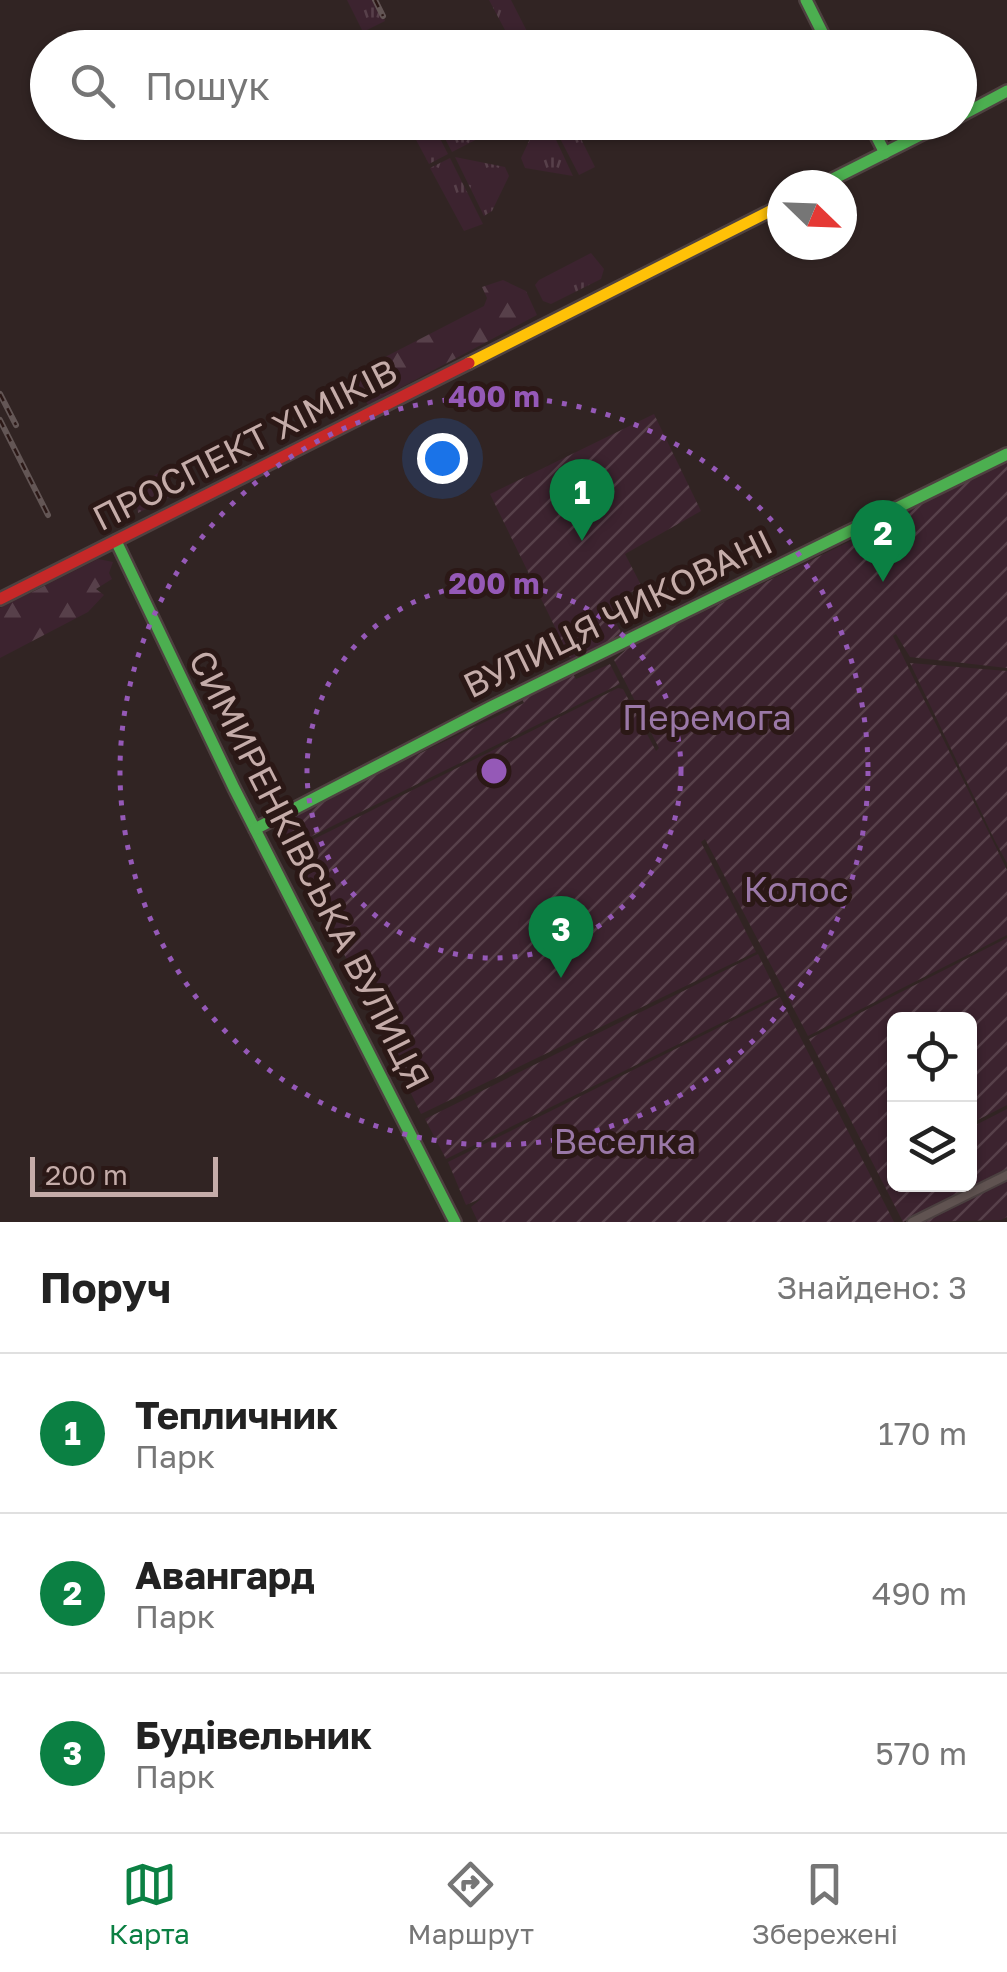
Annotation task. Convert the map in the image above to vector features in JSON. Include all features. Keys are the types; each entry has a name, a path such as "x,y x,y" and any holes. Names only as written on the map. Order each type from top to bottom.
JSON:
{"main road":[{"path":"806,0 821,30"},
{"path":"977,107 1007,92"},
{"path":"878,140 885,153"},
{"path":"851,170 911,140"},
{"name":"ПРОСПЕКТ ХІМІКІВ","path":"0,599 767,213"},
{"name":"ВУЛИЦЯ ЧИКОВАНІ","path":"255,829 490,707 1007,454"},
{"name":"СИМИРЕНКІВСЬКА ВУЛИЦЯ","path":"116,541 255,829 455,1222"}],"street":[{"path":"912,1222 1007,1175"}],"green space":[{"path":"347,0 376,0 385,21 362,30"},
{"path":"489,0 511,0 526,30 505,30"},
{"path":"416,140 441,140 448,154 429,164"},
{"path":"446,140 476,140 452,152"},
{"path":"530,140 556,140 573,176 525,168 521,158"},
{"path":"561,140 582,140 595,167 579,175"},
{"path":"455,157 505,167 509,176 492,211 484,216"},
{"path":"450,158 483,224 464,231 430,168"},
{"path":"591,253 604,269 601,279 551,304 543,301 535,285 539,280"},
{"path":"503,280 526,291 537,315 368,405 352,374 484,306 487,298 482,287"},
{"path":"654,414 701,511 625,554 642,587 623,596 628,606 612,615 623,636 572,662 490,494"},
{"path":"1007,457 1007,668 910,657 896,634 893,636 1007,870 1007,935 808,1036 705,839 701,842 756,952 421,1114 400,1071 415,1061 398,1066 380,1027 389,1019 379,1022 359,982 369,976 357,980 336,938 347,930 335,935 314,894 324,886 312,889 292,850 618,688 623,689 656,751 659,748 614,660 628,648 855,539 887,520 886,515"},
{"path":"162,471 174,495 138,513 133,487"},
{"path":"98,559 113,562 109,573 112,579 96,589 104,595 88,612 0,658 0,608"},
{"path":"910,663 1007,671 1007,863 995,841"},
{"path":"610,664 620,684 290,847 278,822 524,703 522,699 573,674 576,679"},
{"path":"1007,938 1007,1105 977,1120 977,1012 887,1012 887,1191 809,1039"},
{"path":"758,954 778,995 446,1159 425,1119"},
{"name":"Веселка","path":"780,997 894,1222 478,1222 471,1207 482,1198 466,1205 448,1162"},
{"path":"1007,1109 1007,1171 977,1186 977,1124"},
{"path":"1007,1179 1007,1217 1001,1220 921,1222"},
{"path":"888,1192 964,1192 903,1222"}],"railway":[{"path":"375,0 383,16"},
{"path":"0,394 16,425"},
{"path":"0,420 48,515"}],"traffic: fast":[{"path":"806,0 821,30"},
{"path":"977,107 1007,91"},
{"path":"878,140 885,153"},
{"path":"851,170 910,140"},
{"path":"255,829 491,707 1007,454"},
{"path":"116,541 234,788 455,1222"}],"traffic: slow":[{"path":"469,363 767,213"}],"traffic: jam":[{"path":"0,599 469,363"}],"place":[{"name":"Тепличник","path":"582,541"},
{"name":"Авангард","path":"883,582"},
{"name":"Будівельник","path":"561,978"}],"park label":[{"name":"Перемога","path":"707,718"},
{"name":"Колос","path":"796,890"}]}
